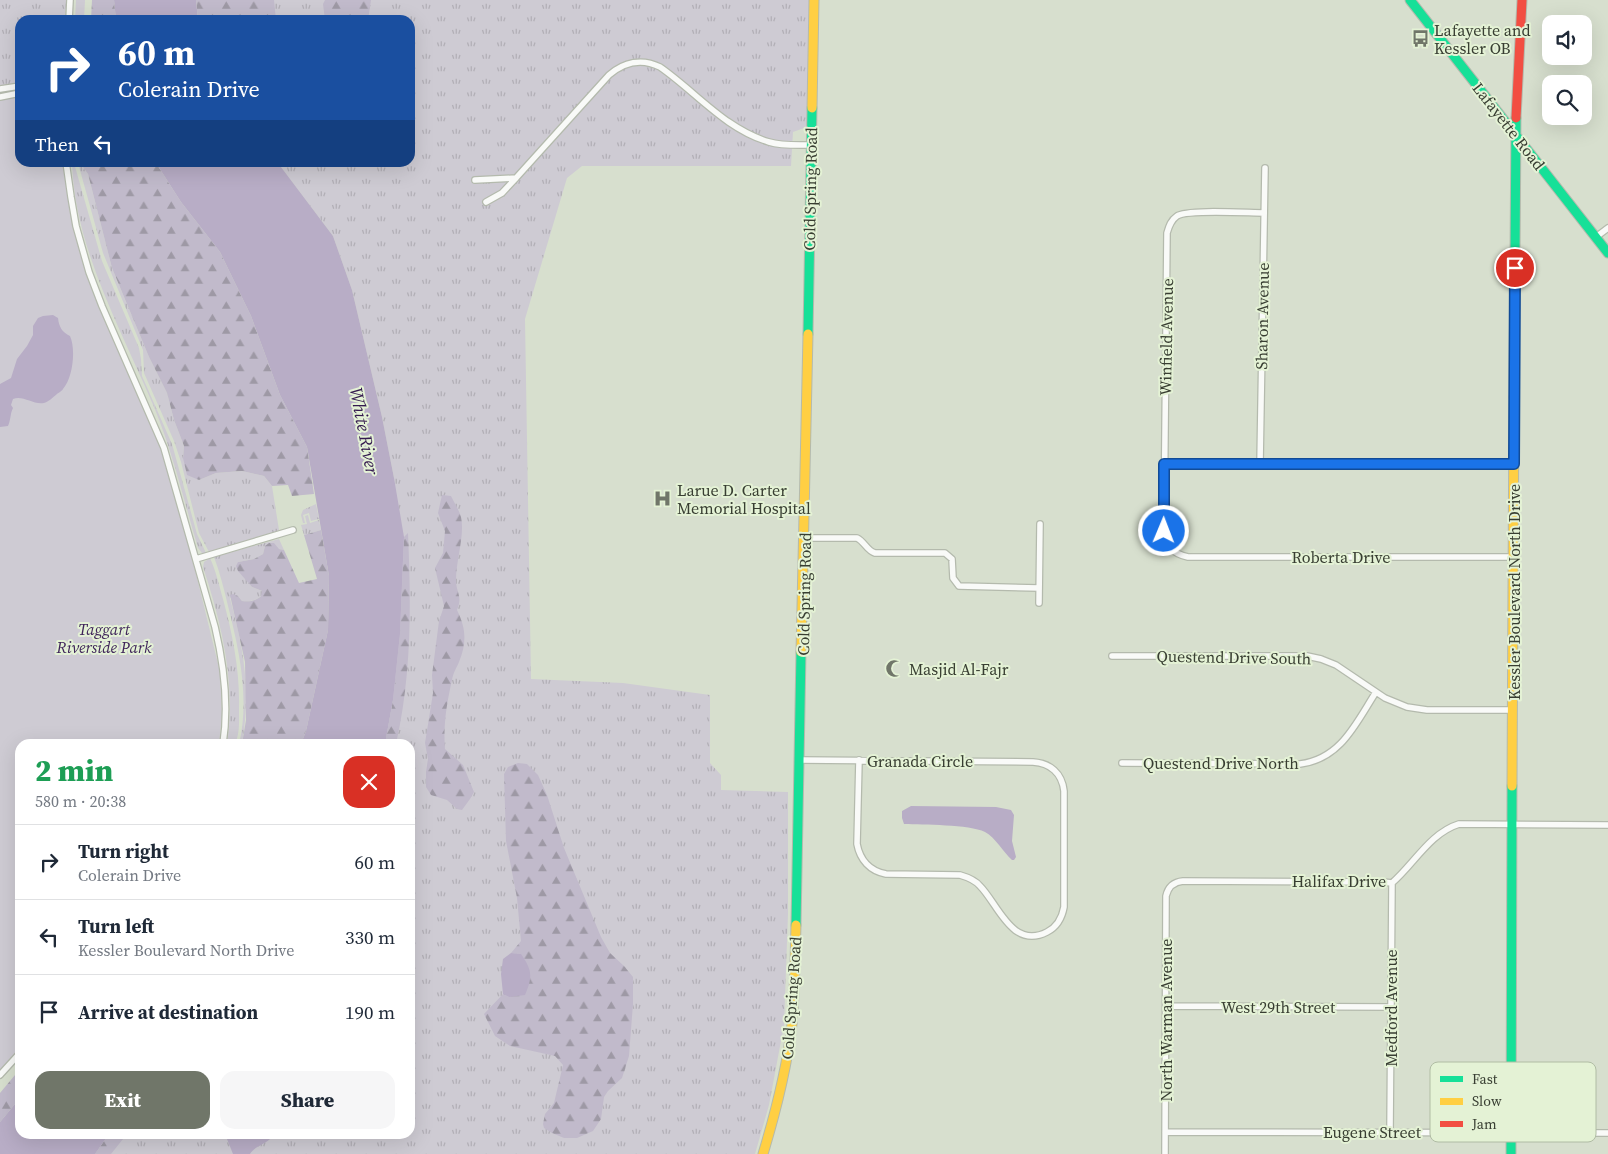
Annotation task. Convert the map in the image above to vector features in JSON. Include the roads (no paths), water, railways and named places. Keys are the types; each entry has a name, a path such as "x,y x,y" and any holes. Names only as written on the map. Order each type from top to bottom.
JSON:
{"main road":[{"name":"Cold Spring Road","path":"763,1154 784,1078 793,1020 795,981 814,0"},
{"name":"Lafayette Road","path":"1410,0 1608,253"},
{"name":"Kessler Boulevard North Drive","path":"1512,1062 1515,134 1522,0"}],"street":[{"path":"69,15 70,0"},
{"path":"486,202 502,193 609,75 622,65 635,62 651,64 660,68 720,115 756,136 769,142 780,144 811,145"},
{"path":"0,89 15,87"},
{"path":"0,97 15,94"},
{"path":"67,167 76,226 89,272 164,448 196,559 216,633 222,665 226,708 223,739"},
{"name":"Sharon Avenue","path":"1260,464 1265,168"},
{"path":"475,180 516,178"},
{"name":"Winfield Avenue","path":"1170,548 1164,534 1169,226 1174,218 1186,212 1264,213"},
{"path":"1596,237 1608,228"},
{"path":"1164,464 1514,464"},
{"path":"1039,603 1040,524"},
{"path":"196,559 293,530"},
{"path":"805,538 856,538 875,553 945,553 952,560 953,578 959,586 1040,588"},
{"name":"Roberta Drive","path":"1170,548 1179,555 1188,557 1514,557"},
{"name":"Questend Drive South","path":"1112,656 1307,656 1336,665 1394,703 1417,709 1513,710"},
{"name":"Questend Drive North","path":"1122,764 1300,764 1314,762 1328,755 1341,744 1376,692"},
{"name":"Granada Circle","path":"800,760 859,760 1040,763 1052,768 1057,772 1062,781 1064,791 1064,907 1060,920 1056,925 1042,934 1033,935 1017,931 1007,922 980,886 963,876 886,874 879,873 868,865 860,854 857,844 859,760"},
{"name":"Halifax Drive","path":"1169,888 1175,882 1183,880 1392,883 1436,836 1460,824 1608,825"},
{"name":"Medford Avenue","path":"1390,1132 1392,883"},
{"name":"North Warman Avenue","path":"1165,1154 1166,896 1169,888"},
{"name":"West 29th Street","path":"1166,1006 1391,1007"},
{"path":"0,1075 15,1058"},
{"name":"Eugene Street","path":"1165,1132 1430,1132"}],"water":[{"path":"114,0 196,0 198,15 116,15"},
{"name":"White River","path":"159,167 281,167 333,236 352,290 382,417 404,537 400,634 393,700 386,739 303,739 328,630 329,576 307,447 280,395 251,316 220,252 181,202"},
{"path":"53,315 58,318 61,329 70,336 72,342 73,356 69,378 63,390 44,403 36,403 21,398 13,399 11,405 13,408 8,426 0,427 0,384 11,378 17,359 33,335 33,326 38,318"},
{"path":"911,806 996,807 1011,810 1014,815 1012,841 1016,857 1012,860 993,838 978,829 957,826 904,824 902,811"},
{"path":"511,953 521,954 529,969 530,978 525,995 509,997 503,994 501,974 503,959"},
{"path":"15,1104 15,1139 106,1139 95,1154 0,1154 0,1122"},
{"path":"227,1139 270,1139 255,1148 250,1154 233,1154"}],"place":[{"name":"Lafayette and Kessler OB","path":"1420,39"},
{"name":"Larue D. Carter Memorial Hospital","path":"663,499"},
{"name":"Masjid Al-Fajr","path":"895,669"}],"park label":[{"name":"Taggart Riverside Park","path":"104,638"}]}
